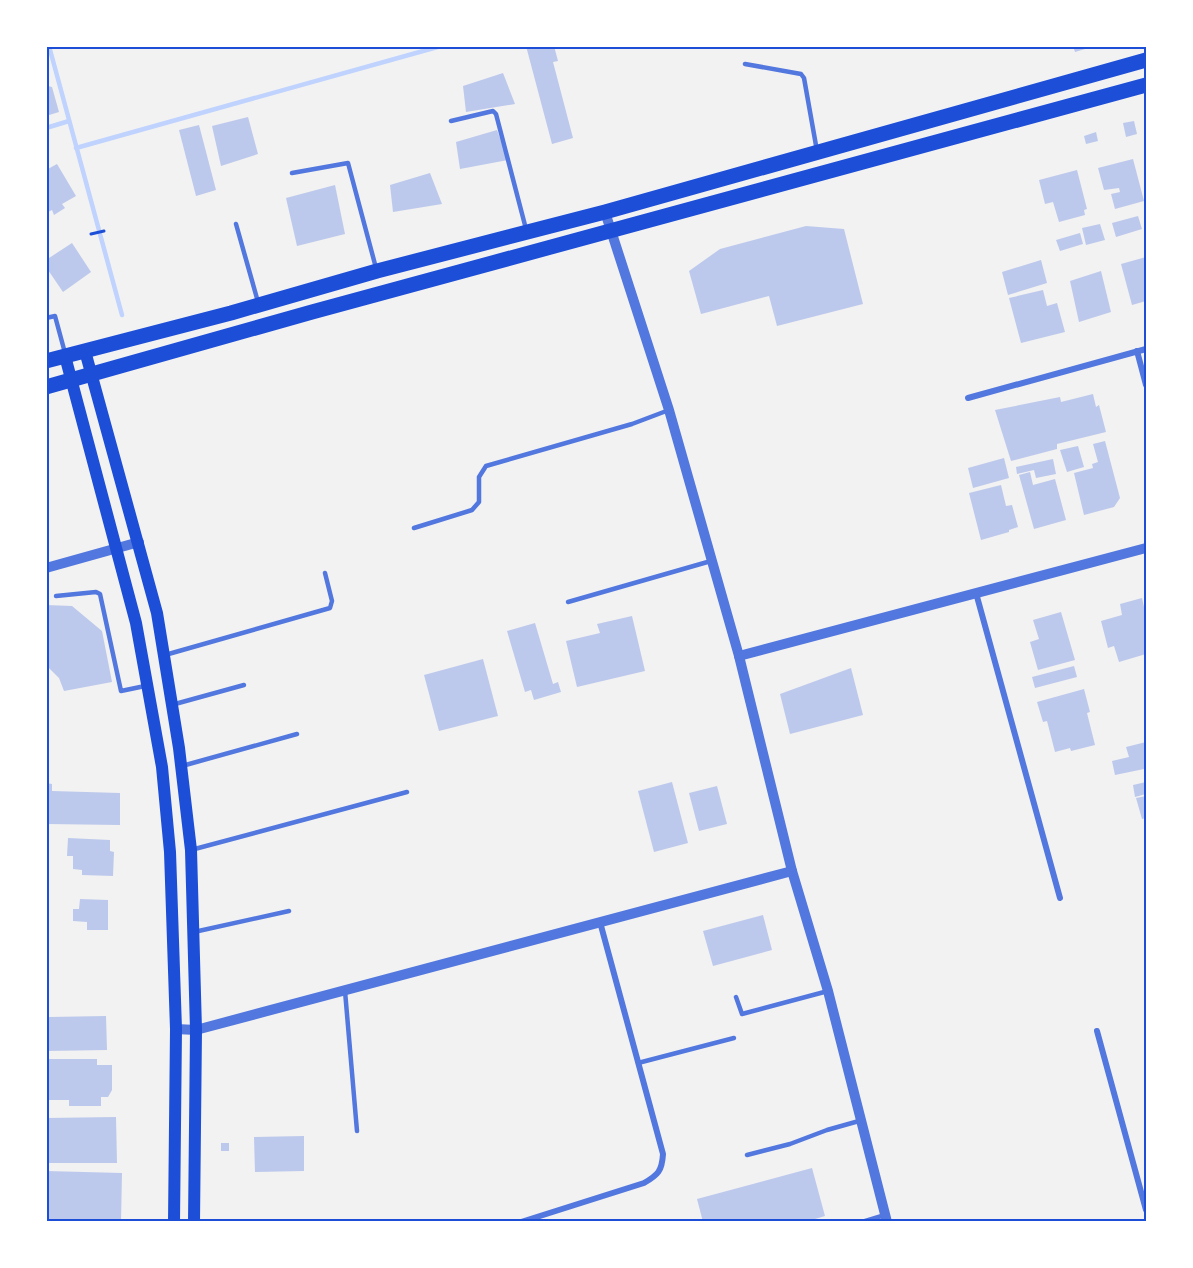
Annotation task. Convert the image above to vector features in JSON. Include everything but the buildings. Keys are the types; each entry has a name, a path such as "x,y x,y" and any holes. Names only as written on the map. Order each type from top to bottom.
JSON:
{"main road":[{"path":"46,361 604,212 1146,60"},
{"path":"46,387 312,312 1146,85"},
{"path":"85,351 157,613 182,766 192,850 196,1030 194,1221"},
{"path":"65,356 136,623 162,767 170,852 176,1029 174,1221"}],"street":[{"path":"604,212 669,410 739,656 792,871 828,992 886,1218"},
{"path":"968,398 1146,349"},
{"path":"1137,351 1146,385"},
{"path":"46,568 139,542"},
{"path":"739,656 1146,548"},
{"path":"976,593 1060,898"},
{"path":"176,1029 196,1030 792,871"},
{"path":"521,1221 644,1183 658,1176 662,1168 663,1154 600,922"},
{"path":"1097,1030 1146,1210"}],"lane":[{"path":"745,64 801,74 805,82 817,153"},
{"path":"451,121 493,111 496,114 526,232"},
{"path":"292,173 348,163 377,271"},
{"path":"236,224 259,304"},
{"path":"46,318 55,316 65,356"},
{"path":"414,528 472,510 478,502 479,477 486,466 632,424 669,410"},
{"path":"568,602 711,561"},
{"path":"165,655 330,608 332,602 325,573"},
{"path":"56,596 96,591 99,594 121,691 148,686"},
{"path":"172,705 244,685"},
{"path":"182,766 297,734"},
{"path":"192,850 407,792"},
{"path":"194,932 289,911"},
{"path":"345,991 357,1131"},
{"path":"736,997 742,1014 828,992"},
{"path":"639,1063 734,1038"},
{"path":"747,1155 861,1121"},
{"path":"174,1181 195,1182"},
{"path":"862,1221 886,1218"}],"path":[{"path":"92,234 103,231"}],"waterway":[{"path":"49,46 122,315"},
{"path":"76,148 441,46"},
{"path":"46,128 69,121"}]}
